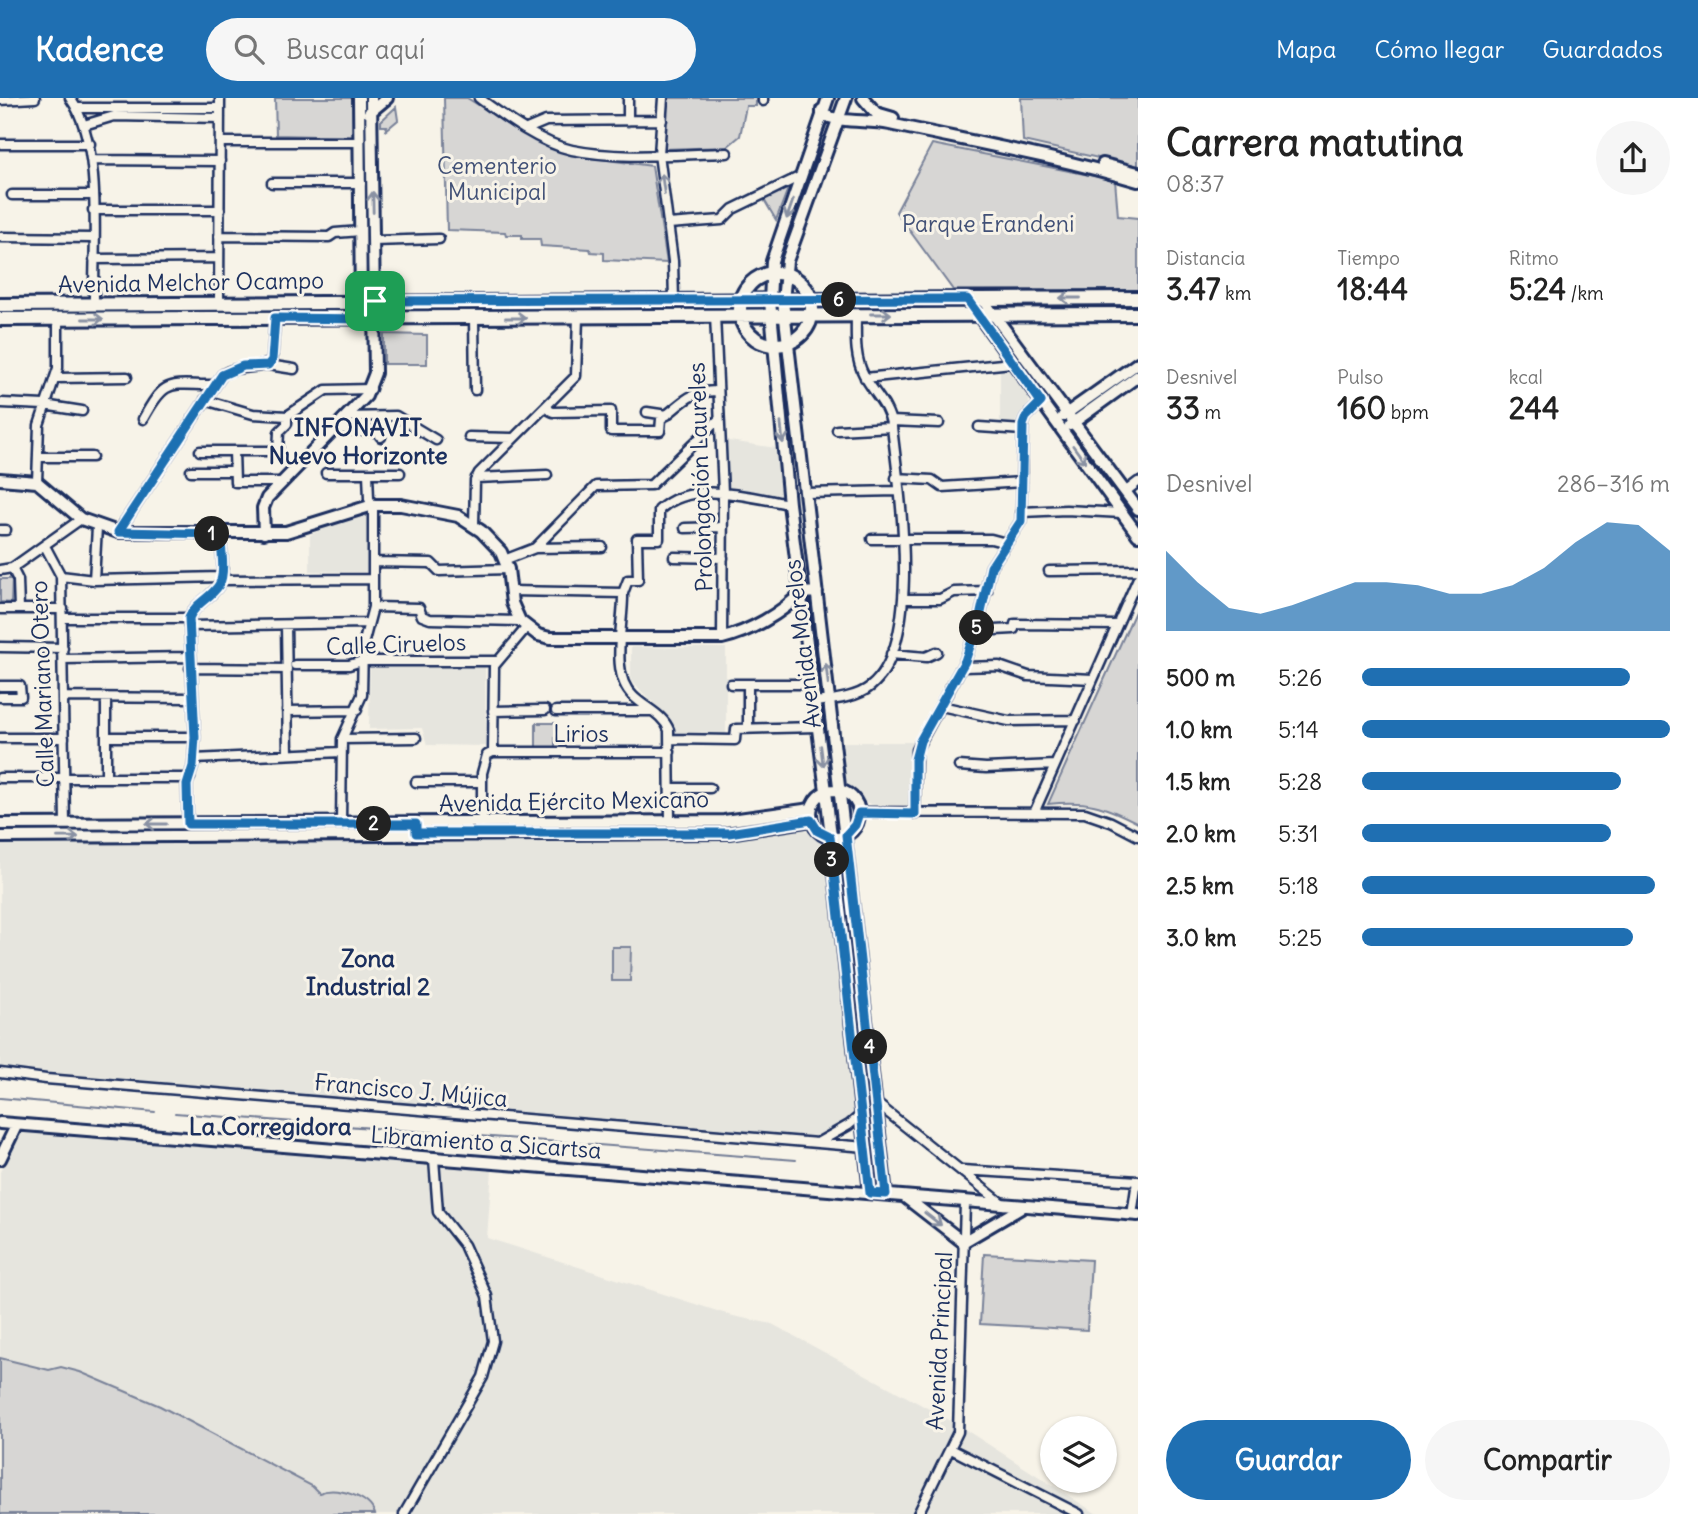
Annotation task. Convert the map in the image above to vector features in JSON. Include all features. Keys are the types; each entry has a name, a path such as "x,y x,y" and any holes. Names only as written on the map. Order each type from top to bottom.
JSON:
{"main road":[{"path":"771,274 784,274 802,283 811,300 812,314 802,335 780,345 751,335 741,308 751,283 771,274"},
{"name":"Avenida Melchor Ocampo","path":"777,308 811,300 1138,298"},
{"path":"435,301 435,318"},
{"path":"646,301 646,316"},
{"name":"Avenida Melchor Ocampo","path":"0,305 674,301 741,308 777,308 812,314 1138,314"},
{"path":"144,304 144,319"},
{"name":"Avenida Melchor Ocampo","path":"0,319 578,318 715,314 741,308"}],"street":[{"path":"0,100 35,98"},
{"path":"69,98 77,108 84,125 92,160 94,305"},
{"path":"219,303 220,98"},
{"path":"359,98 365,114 373,241 375,301 368,319"},
{"path":"264,533 263,508 280,482 371,389 375,373 368,319 361,302 360,142 371,98"},
{"path":"365,114 387,98"},
{"path":"479,98 491,102 527,130 570,149 659,154 727,153"},
{"path":"628,98 628,121"},
{"path":"663,98 659,154 674,301"},
{"path":"823,98 822,114 838,121 876,121 1094,168 1138,181"},
{"name":"Avenida Morelos","path":"828,98 772,261 771,274 780,345 789,504 826,791 870,1193"},
{"name":"Avenida Morelos","path":"777,308 784,274 846,98"},
{"path":"863,98 879,115 1138,173"},
{"path":"77,108 220,113"},
{"path":"84,125 114,116 220,113"},
{"path":"527,130 546,121 662,120"},
{"path":"220,142 360,142"},
{"path":"0,144 90,144"},
{"path":"92,160 220,161"},
{"path":"668,224 722,220 733,209 801,176"},
{"path":"272,183 361,183"},
{"path":"12,195 92,195"},
{"path":"93,211 220,210"},
{"path":"219,236 329,237 335,233 361,231"},
{"path":"0,237 93,238"},
{"path":"373,241 439,239"},
{"path":"93,259 219,258"},
{"path":"967,299 1138,535"},
{"path":"982,299 1138,509"},
{"name":"Prolongación Laureles","path":"715,314 716,391 723,493 722,638"},
{"path":"815,702 830,701 869,688 884,670 891,654 905,599 892,424 883,401 865,377 856,344 856,314"},
{"path":"268,365 274,355 275,318"},
{"path":"474,318 475,390"},
{"path":"474,525 476,478 512,438 576,376 578,318"},
{"path":"37,482 39,425 44,405 56,378 58,319"},
{"name":"Avenida Morelos","path":"780,345 817,592 886,1194"},
{"path":"865,377 1012,363"},
{"path":"1059,426 1138,363"},
{"path":"118,532 214,386 231,368 268,365 294,369"},
{"path":"1070,418 1138,376"},
{"path":"56,378 127,377"},
{"path":"143,419 162,388 171,385 214,386"},
{"path":"205,400 253,414 287,416 326,390 371,389"},
{"path":"545,408 553,412 611,411 611,431 660,431 661,419 695,391 716,391"},
{"path":"915,814 916,750 963,667 976,631 991,567 1021,521 1023,430 1026,417 1041,402"},
{"path":"2,403 44,405 82,411"},
{"path":"647,412 667,415"},
{"path":"200,451 278,451 279,432 287,424 287,416"},
{"path":"346,417 396,416 436,440"},
{"path":"373,562 431,563 439,571 506,565 535,548 596,486 651,485 718,420"},
{"path":"837,430 892,424 939,423"},
{"path":"979,427 1023,430"},
{"path":"332,428 377,432 381,437"},
{"path":"469,437 512,438"},
{"path":"234,452 235,482 280,482"},
{"path":"38,457 92,457"},
{"path":"191,471 234,471"},
{"path":"326,473 400,473"},
{"path":"341,824 341,739 362,695 362,661 367,623 373,607 373,505 369,499 368,473"},
{"path":"476,478 547,475"},
{"path":"896,478 932,480 943,487 1022,482"},
{"path":"0,479 37,482 80,519 118,532 286,532 373,505 401,505 458,516 474,525 496,545 506,565 510,591 523,624"},
{"path":"1125,492 1138,482"},
{"path":"804,493 897,491"},
{"path":"670,821 670,740 667,723 631,695 624,684 622,593 628,580 638,580 637,539 659,539 659,510 680,495 723,493 789,504"},
{"path":"1022,512 1066,510 1122,513"},
{"path":"0,570 12,568 80,519"},
{"path":"94,580 97,527"},
{"path":"685,528 723,527"},
{"path":"188,824 187,785 194,759 195,737 189,622 198,602 213,591 221,578 220,534"},
{"path":"872,539 991,540 1006,543"},
{"name":"Calle Mariano Otero","path":"45,546 61,576 65,824"},
{"path":"535,548 602,547"},
{"path":"674,557 723,558"},
{"path":"12,568 18,580 19,609"},
{"path":"1049,571 1138,570"},
{"path":"61,576 94,580 373,579"},
{"path":"1034,813 1138,578"},
{"path":"510,591 622,593"},
{"path":"905,599 940,599 954,592 987,591"},
{"path":"373,607 419,607 422,615 430,619 523,624 550,639 722,638 734,635 790,605 801,593 817,592"},
{"path":"0,609 189,622 286,625 367,623"},
{"path":"482,823 482,782 487,755 493,752 493,670 523,624"},
{"path":"976,631 1014,629 1015,624 1117,625"},
{"path":"286,625 291,667 287,711 288,754"},
{"path":"0,648 63,648"},
{"path":"891,654 926,657 937,653"},
{"path":"63,659 189,657"},
{"name":"Calle Ciruelos","path":"190,668 349,665 362,661 497,661"},
{"path":"963,667 999,666 1028,676 1093,679"},
{"path":"731,684 813,684"},
{"path":"748,684 748,729"},
{"path":"0,686 20,686 21,697 0,697"},
{"path":"64,697 191,698"},
{"path":"106,698 106,777"},
{"path":"941,706 1009,721 1076,720"},
{"path":"287,711 357,710"},
{"path":"493,711 545,710"},
{"path":"556,711 651,711"},
{"path":"670,740 735,740 736,729 818,727"},
{"path":"106,737 195,737"},
{"path":"0,738 64,738"},
{"path":"341,739 416,738"},
{"path":"194,759 286,757 288,754 341,752"},
{"name":"Lirios","path":"493,752 670,752"},
{"path":"959,766 1055,765"},
{"path":"0,778 190,778"},
{"path":"416,782 482,782"},
{"path":"670,788 710,788"},
{"path":"839,790 853,798 859,813 855,825 846,835 830,837 818,831 811,814 818,796 826,791 839,790"},
{"name":"Avenida Ejército Mexicano","path":"0,824 188,824 272,829 710,827 735,826 778,811 811,814"},
{"path":"859,813 1085,813 1138,836"},
{"name":"Avenida Ejército Mexicano","path":"0,837 116,836 341,824 416,828 482,823 578,828 670,821 710,827"},
{"path":"115,824 116,836"},
{"path":"852,1024 868,1023"},
{"name":"Francisco J. Mújica","path":"0,1073 866,1147"},
{"path":"876,1103 1006,1207"},
{"path":"819,1142 849,1125 862,1114"},
{"name":"Libramiento a Sicartsa","path":"0,1123 886,1194 1006,1207 1135,1215"},
{"path":"0,1159 16,1126"},
{"path":"404,1514 483,1377 493,1341 487,1296 464,1245 439,1213 434,1159"},
{"path":"962,1170 1138,1181 1135,1215"},
{"path":"904,1196 963,1242 1021,1208"},
{"name":"Avenida Principal","path":"918,1514 958,1432 965,1203"},
{"path":"951,1449 1079,1514"}],"shaded area":[{"path":"1000,367 1006,367 1029,395 1029,405 1019,416 1019,428 1000,428"},
{"path":"723,440 776,448 783,500 726,491"},
{"path":"357,513 365,513 369,522 369,572 310,571 310,535"},
{"path":"631,647 726,648 726,737 675,737 673,722 631,681"},
{"path":"485,664 486,746 427,745 422,728 369,729 370,665"},
{"path":"843,742 917,742 910,756 909,805 873,805 863,801 844,779"},
{"path":"800,826 825,846 855,1111 843,1125 815,1138 0,1070 0,841 727,841"},
{"path":"20,1131 492,1170 487,1238 733,1316 772,1324 955,1423 1040,1477 1040,1493 1064,1493 1097,1514 0,1514 0,1172"}],"green space":[{"path":"275,98 356,98 357,137 276,135"},
{"name":"Cementerio Municipal","path":"444,98 467,98 527,135 570,155 652,166 667,263 604,260 604,253 591,252 590,249 541,246 540,239 522,239 522,235 506,235 505,232 447,230"},
{"path":"668,98 756,98 756,106 746,106 740,136 727,147 663,149"},
{"path":"1021,98 1138,98 1138,167 1023,141"},
{"path":"396,107 398,120 385,131 387,126 381,126 381,121"},
{"name":"Parque Erandeni","path":"932,144 1115,180 1118,216 1138,218 1138,290 953,290 896,212"},
{"path":"789,186 776,220 763,198"},
{"path":"998,327 1060,413 1057,417 994,328"},
{"path":"384,334 427,335 427,364 384,364"},
{"path":"1075,429 1138,516 1138,528 1069,434"},
{"path":"0,579 12,579 11,603 0,602"},
{"path":"1138,605 1138,823 1094,805 1048,804"},
{"path":"536,723 555,723 555,747 536,747"},
{"path":"612,947 631,947 630,981 612,981"},
{"path":"984,1254 1091,1260 1087,1330 980,1324"},
{"path":"0,1358 49,1370 61,1367 80,1372 160,1406 312,1486 319,1493 334,1491 351,1494 366,1502 375,1514 0,1514"}],"waterway":[{"path":"0,1098 155,1112"},
{"path":"175,1113 796,1160"}],"district":[{"name":"INFONAVIT Nuevo Horizonte","path":"358,441"},
{"name":"Zona Industrial 2","path":"368,972"},
{"name":"La Corregidora","path":"270,1126"}],"route":[{"path":"967,299 1041,402 1026,417 1023,425 1021,521 991,567 969,653 916,750 915,814 859,813 855,825 846,835 886,1194 870,1193 830,837 818,831 811,820 787,821 729,833 653,834 416,833 416,824 188,824 187,785 193,766 195,737 189,618 198,602 213,591 221,580 220,534 118,532 222,375 231,368 268,365 272,360 275,318 374,319 375,301 967,299"}]}
